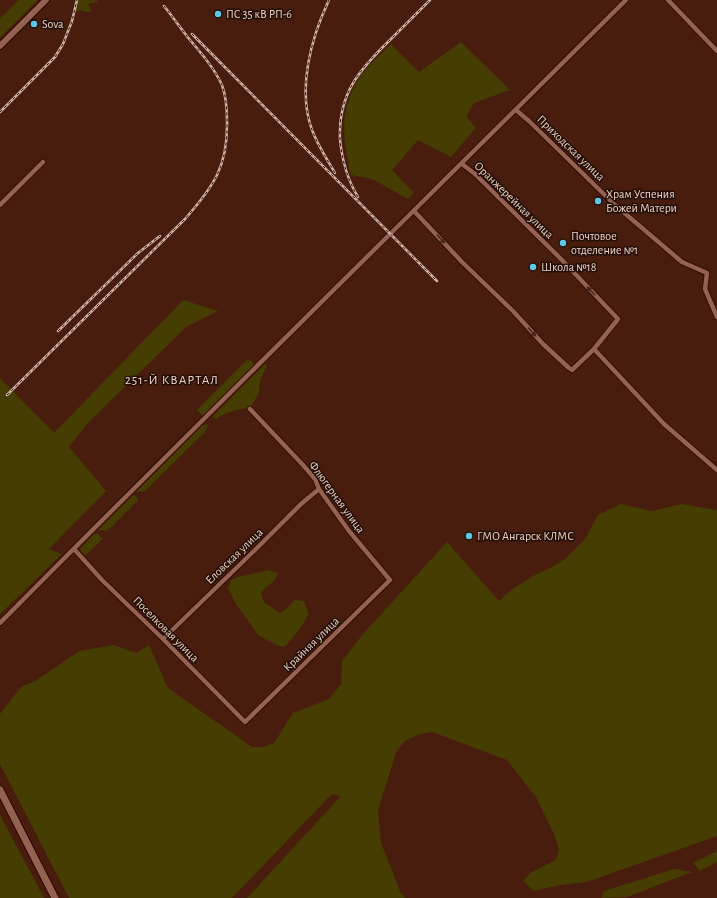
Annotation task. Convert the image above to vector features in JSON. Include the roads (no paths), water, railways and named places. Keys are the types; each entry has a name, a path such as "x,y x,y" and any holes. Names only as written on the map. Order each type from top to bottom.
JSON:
{"main road":[{"path":"0,790 55,898"}],"street":[{"path":"0,46 46,0"},
{"path":"0,623 626,0"},
{"path":"668,0 717,51"},
{"name":"Приходская улица","path":"516,110 615,205 682,262 707,273 705,289 717,317"},
{"path":"0,205 43,162"},
{"name":"Оранжерейная улица","path":"462,164 475,174 618,319 594,349"},
{"path":"414,211 462,262 503,301 543,344 572,370 594,349 664,424 717,470"},
{"name":"Флюгерная улица","path":"250,409 315,479 318,489 349,531 390,580"},
{"name":"Еловская улица","path":"163,639 318,489"},
{"name":"Поселковая улица","path":"74,549 102,580 245,722"},
{"name":"Крайняя улица","path":"245,722 390,580"}],"railway":[{"path":"0,112 55,57 63,44 72,21 77,0"},
{"path":"329,0 322,15 308,64 306,98 312,130 335,173"},
{"path":"358,197 346,169 340,139 340,123 347,95 353,83 370,61 430,0"},
{"path":"7,395 185,219 204,196 222,163 227,137 226,107 222,85 212,67 164,6"},
{"path":"192,34 437,281"},
{"path":"58,331 138,253 160,236"}],"place":[{"name":"ПС 35 кВ РП-6","path":"218,14"},
{"name":"Sova","path":"34,24"},
{"name":"Храм Успения Божей Матери","path":"598,201"},
{"name":"Почтовое отделение №1","path":"563,243"},
{"name":"Школа №18","path":"533,267"},
{"name":"ГМО Ангарск КЛМС","path":"469,536"}],"district":[{"name":"251-Й КВАРТАЛ","path":"172,379"}]}
